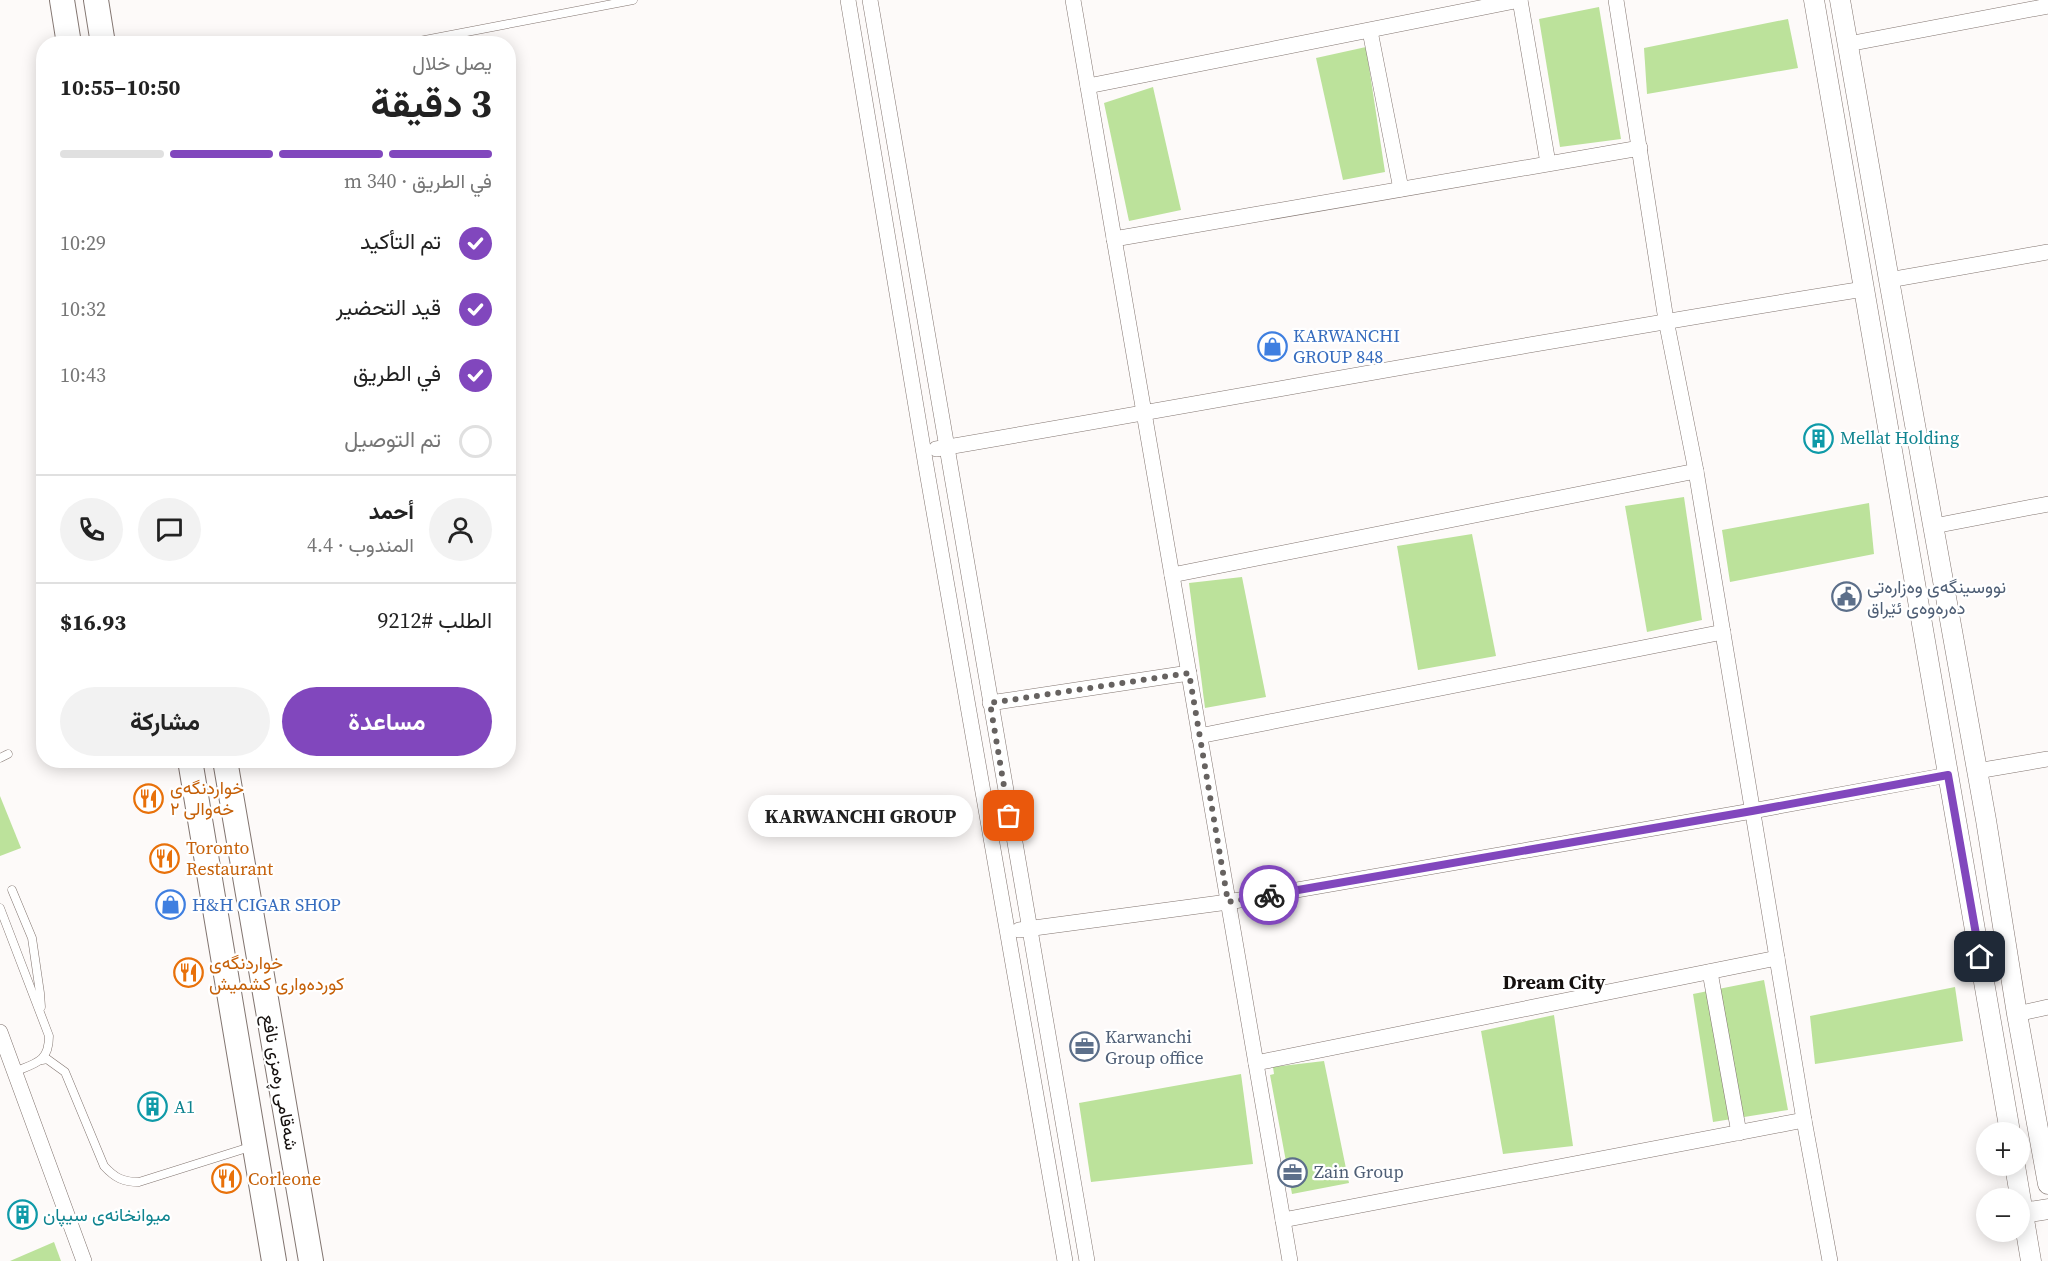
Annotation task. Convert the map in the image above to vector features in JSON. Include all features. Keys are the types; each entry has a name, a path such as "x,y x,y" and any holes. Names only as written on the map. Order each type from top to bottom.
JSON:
{"main road":[{"path":"62,0 68,36"},
{"path":"96,0 102,36"},
{"name":"شەقامی ڕەمزی نافع","path":"191,768 274,1261"},
{"name":"شەقامی ڕەمزی نافع","path":"226,768 311,1261"},
{"path":"198,808 208,822 219,823 229,818 232,801"},
{"path":"216,919 218,906 227,898 232,897 244,900 252,917"}],"street":[{"path":"848,0 1065,1261"},
{"path":"870,0 1087,1261"},
{"path":"1073,0 1290,1261"},
{"path":"1088,86 1520,0 1548,163"},
{"path":"1616,0 1666,320 1696,471 1804,1120 1830,1261"},
{"path":"1814,0 2008,1122"},
{"path":"1840,0 1986,820 2017,1014 2048,1184"},
{"path":"1848,44 2048,6"},
{"path":"1370,31 1401,189"},
{"path":"1114,239 1640,148"},
{"path":"1857,245 1882,240"},
{"path":"1889,280 2048,252"},
{"path":"924,451 1144,414 1666,320 1864,289"},
{"path":"1876,354 1902,350"},
{"path":"1172,575 1696,471"},
{"path":"1934,526 2048,504"},
{"path":"1199,736 1723,632"},
{"path":"990,703 1189,673"},
{"path":"1941,733 1969,728"},
{"path":"1977,771 2048,759"},
{"path":"1008,932 1228,902 1948,775"},
{"path":"1958,825 1986,820"},
{"path":"1256,1063 1777,958"},
{"path":"1710,972 1739,1133"},
{"path":"2017,1014 2048,1007"},
{"path":"0,1032 84,1261"},
{"path":"1283,1220 1804,1120"},
{"path":"1054,1196 1074,1191"},
{"path":"2030,1212 2048,1209"},
{"path":"2028,1242 2031,1261"}],"lane":[{"path":"446,36 633,0"},
{"path":"12,890 32,938 41,1013"},
{"path":"0,908 49,1036 49,1049 42,1060"},
{"path":"14,1072 47,1059 65,1072 104,1167 114,1177 125,1182 139,1182 255,1146"}],"green space":[{"path":"1599,7 1621,139 1560,147 1539,19"},
{"path":"1788,19 1798,68 1647,94 1644,48"},
{"path":"1366,47 1385,172 1343,180 1316,58"},
{"path":"1153,87 1181,210 1129,221 1104,103"},
{"path":"1684,497 1702,620 1647,632 1625,506"},
{"path":"1869,503 1874,554 1730,582 1722,530"},
{"path":"1472,534 1496,656 1418,670 1397,546"},
{"path":"1242,577 1266,697 1205,708 1189,583"},
{"path":"0,796 21,848 0,856"},
{"path":"1764,980 1788,1110 1713,1122 1693,994"},
{"path":"1955,987 1963,1041 1815,1064 1810,1016"},
{"path":"1554,1015 1573,1146 1503,1154 1481,1031"},
{"path":"1324,1061 1349,1183 1292,1194 1270,1075 1274,1074 1273,1067"},
{"path":"1241,1074 1253,1164 1091,1182 1079,1103"},
{"path":"54,1242 61,1261 10,1261"}],"way so far":[{"path":"1009,816 990,703 1189,673 1228,902 1269,895"}],"place":[{"name":"KARWANCHI GROUP 848","path":"1272,346"},
{"name":"Mellat Holding","path":"1819,438"},
{"name":"نووسینگەی وەزارەتی دەرەوەی ئێراق","path":"1846,597"},
{"name":"خواردنگەی خەوالی ٢","path":"149,798"},
{"name":"KARWANCHI GROUP","path":"1009,816"},
{"name":"Toronto Restaurant","path":"165,858"},
{"name":"H&H CIGAR SHOP","path":"171,905"},
{"name":"خواردنگەی کوردەواری کشمیش","path":"188,973"},
{"name":"Karwanchi Group office","path":"1084,1047"},
{"name":"A1","path":"153,1107"},
{"name":"Zain Group","path":"1293,1172"},
{"name":"Corleone","path":"227,1179"},
{"name":"میوانخانەی سیپان","path":"22,1215"}],"district":[{"name":"Dream City","path":"1554,982"}],"route":[{"path":"1269,895 1948,775 1980,957"}]}
